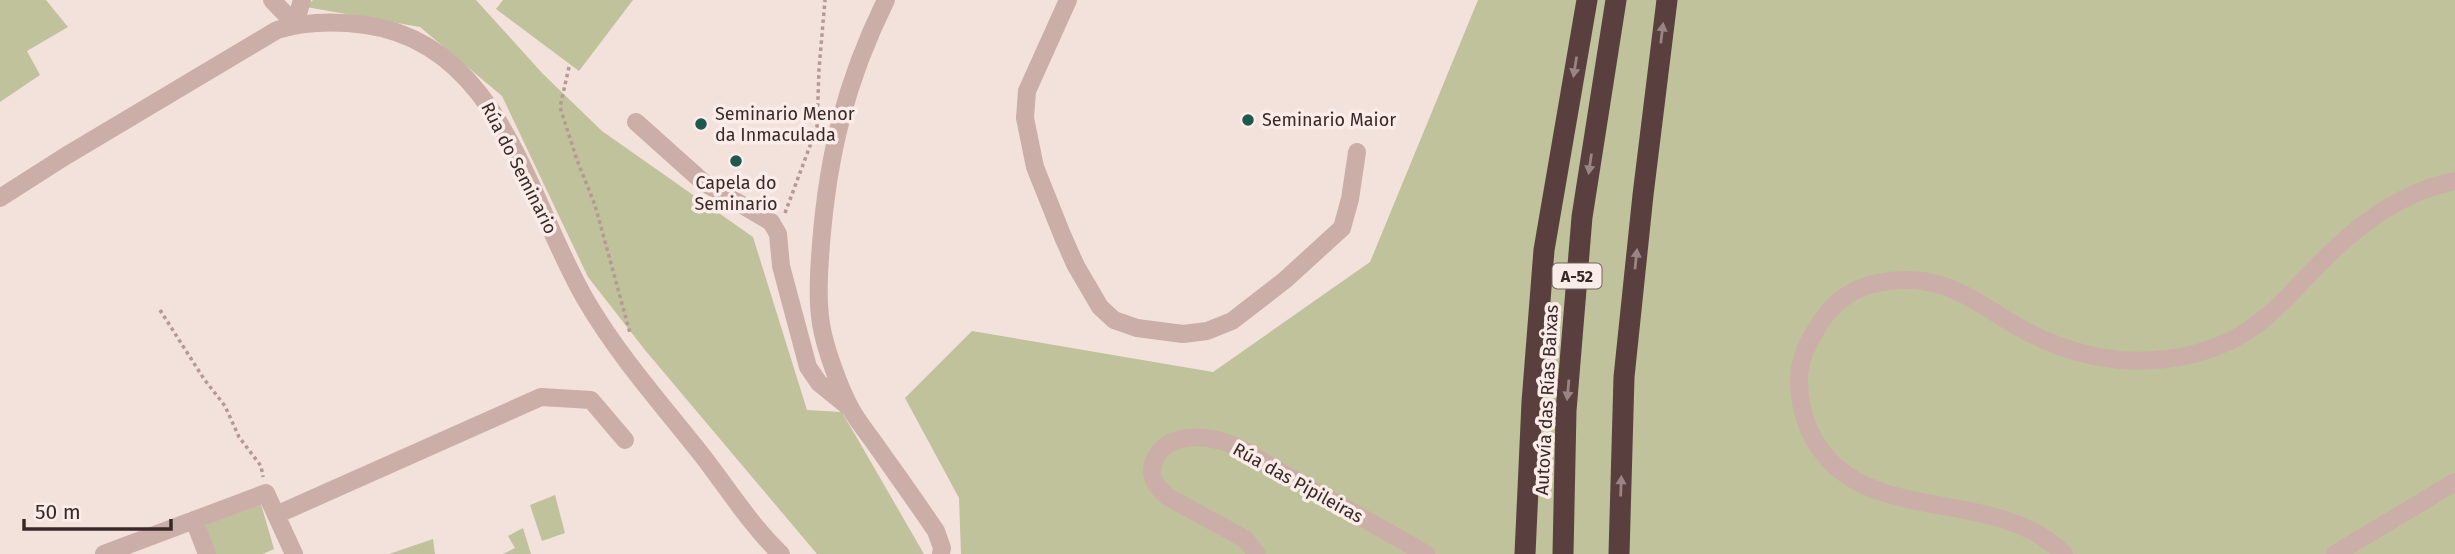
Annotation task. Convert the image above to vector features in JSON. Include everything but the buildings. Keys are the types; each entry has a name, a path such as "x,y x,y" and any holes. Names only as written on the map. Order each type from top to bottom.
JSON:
{"highway":[{"path":"1525,554 1532,402 1544,250 1587,0"},
{"name":"Autovía das Rías Baixas","path":"1563,554 1566,411 1582,217 1616,0"},
{"path":"1619,554 1624,377 1667,0"}],"street":[{"path":"272,0 295,24 302,0"},
{"path":"886,0 865,43 849,86 833,151 823,218 819,289 821,323 826,345 851,409 936,531 942,548 941,554"},
{"path":"1068,0 1027,91 1025,118 1035,167 1067,247 1100,307 1114,320 1137,328 1183,334 1206,331 1232,321 1285,280 1342,228 1350,200 1357,152"},
{"name":"Rúa do Seminario","path":"0,198 261,38 295,24 353,23 398,32 419,42 459,70 478,88 494,113 574,278 603,328 777,552"},
{"path":"636,122 703,182 771,222 778,234 782,266 808,367 819,383 851,409"},
{"path":"2064,554 2038,533 2006,519 1895,495 1866,484 1835,466 1826,457 1802,412 1798,374 1809,340 1837,303 1869,285 1893,280 1926,280 1968,296 2036,337 2086,356 2124,361 2185,356 2222,345 2252,327 2284,302 2326,257 2386,207 2420,191 2455,181"},
{"path":"276,515 541,397 591,400 625,440"},
{"name":"Rúa das Pipileiras","path":"1257,554 1245,539 1168,497 1159,489 1154,481 1153,464 1165,446 1192,437 1230,444 1426,554"},
{"path":"2334,554 2455,482"},
{"path":"104,554 266,493 288,552"},
{"path":"194,520 207,554"}],"path":[{"path":"778,234 817,127 825,0"},
{"path":"569,67 560,107 613,265 631,338 630,363"},
{"path":"160,310 204,379 225,405 239,437 261,466 266,493"}],"green space":[{"path":"0,0 46,0 68,27 27,51 40,75 0,102"},
{"path":"313,0 476,0 543,74 602,131 753,237 807,410 842,412 924,554 817,554 645,350 588,277 502,96 420,27 306,7"},
{"path":"503,0 633,0 579,71 496,9"},
{"path":"1478,0 2455,0 2455,554 961,554 959,498 905,398 972,331 1213,372 1370,262"},
{"path":"555,495 565,533 542,541 530,505"},
{"path":"261,504 274,549 263,554 213,554 203,526"},
{"path":"523,528 531,554 503,554 515,548 508,536"},
{"path":"433,539 435,554 389,554"}],"place":[{"name":"Seminario Maior","path":"1248,120"},
{"name":"Seminario Menor da Inmaculada","path":"701,124"},
{"name":"Capela do Seminario","path":"736,161"}]}
